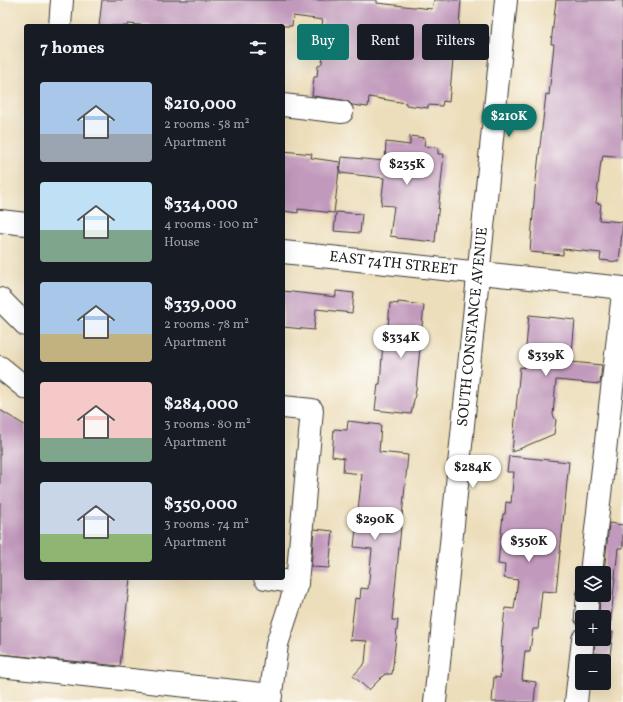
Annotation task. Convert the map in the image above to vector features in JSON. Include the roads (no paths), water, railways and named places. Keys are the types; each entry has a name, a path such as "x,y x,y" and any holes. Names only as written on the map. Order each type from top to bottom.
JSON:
{"street":[{"path":"60,24 62,0"},
{"name":"SOUTH CONSTANCE AVENUE","path":"435,702 506,0"},
{"path":"285,106 342,112"},
{"path":"0,221 24,224"},
{"name":"EAST 74TH STREET","path":"285,252 623,288"},
{"path":"592,566 623,293"},
{"path":"0,299 24,323"},
{"path":"0,367 24,386"},
{"path":"0,666 270,698 277,644 297,583 312,410 285,407"},
{"path":"285,549 300,560"},
{"path":"277,580 297,583"},
{"path":"576,702 582,646"}]}
